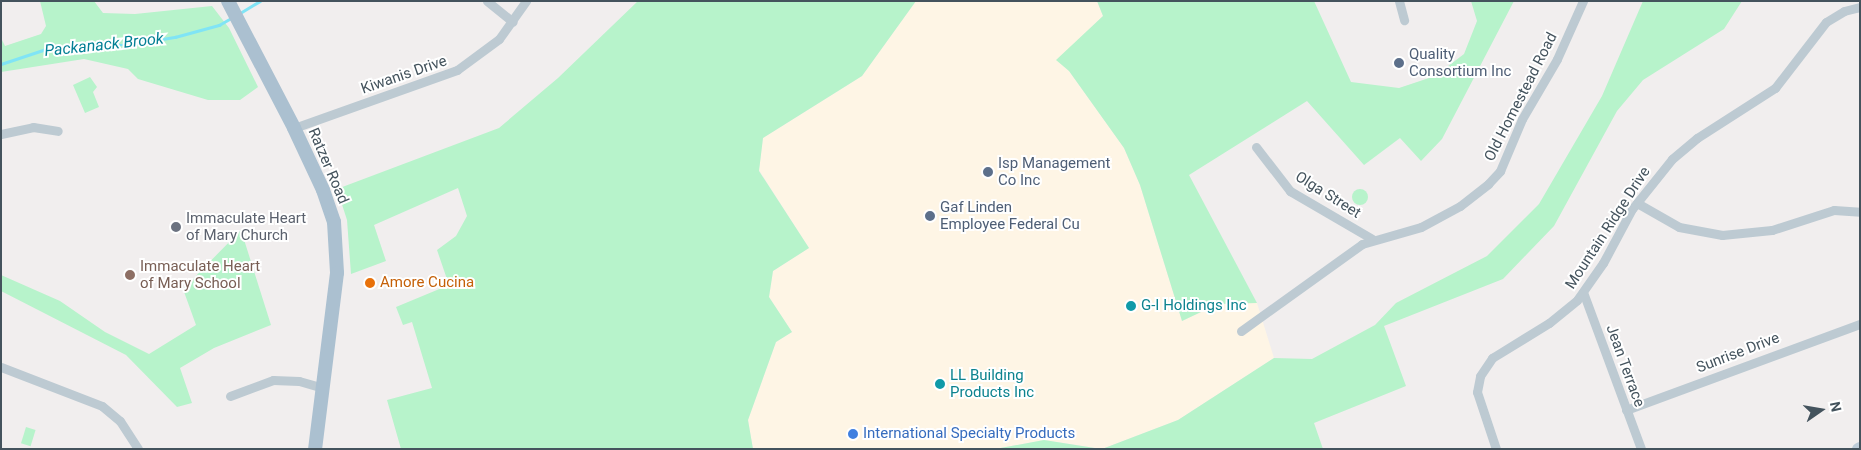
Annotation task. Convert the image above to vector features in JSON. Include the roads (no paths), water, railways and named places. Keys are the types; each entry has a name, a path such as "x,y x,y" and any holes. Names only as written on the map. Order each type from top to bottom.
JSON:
{"main road":[{"name":"Ratzer Road","path":"233,9 294,128 323,190 336,237 337,273 315,449"}],"street":[{"path":"487,1 513,22"},
{"name":"Kiwanis Drive","path":"294,128 457,70 487,51 513,22 526,1"},
{"path":"1399,1 1404,20"},
{"name":"Old Homestead Road","path":"1241,331 1372,239 1421,227 1460,206 1488,184 1500,171 1522,119 1557,59 1583,1"},
{"name":"Mountain Ridge Drive","path":"1496,449 1478,398 1477,385 1485,366 1504,348 1550,323 1583,292 1637,203 1659,173 1686,146 1775,88 1826,22 1844,11 1860,7"},
{"path":"1,134 33,127 58,131"},
{"name":"Olga Street","path":"1256,147 1290,190 1372,239"},
{"path":"1637,203 1679,227 1722,235 1772,230 1834,210 1860,212"},
{"name":"Jean Terrace","path":"1583,292 1641,449"},
{"name":"Sunrise Drive","path":"1626,410 1860,324"},
{"path":"1,367 102,406 120,420 138,449"},
{"path":"230,396 273,380 299,381 323,388"}],"waterway":[{"name":"Packanack Brook","path":"240,13 260,1"},
{"name":"Packanack Brook","path":"1,64 46,49 82,45 127,45 175,37 219,25 231,18"}],"place":[{"name":"Quality Consortium Inc","path":"1399,63"},
{"name":"Isp Management Co Inc","path":"988,172"},
{"name":"Gaf Linden Employee Federal Cu","path":"930,216"},
{"name":"Immaculate Heart of Mary Church","path":"176,227"},
{"name":"Immaculate Heart of Mary School","path":"130,275"},
{"name":"Amore Cucina","path":"370,283"},
{"name":"G-I Holdings Inc","path":"1131,306"},
{"name":"LL Building Products Inc","path":"940,384"},
{"name":"International Specialty Products","path":"853,434"}]}
